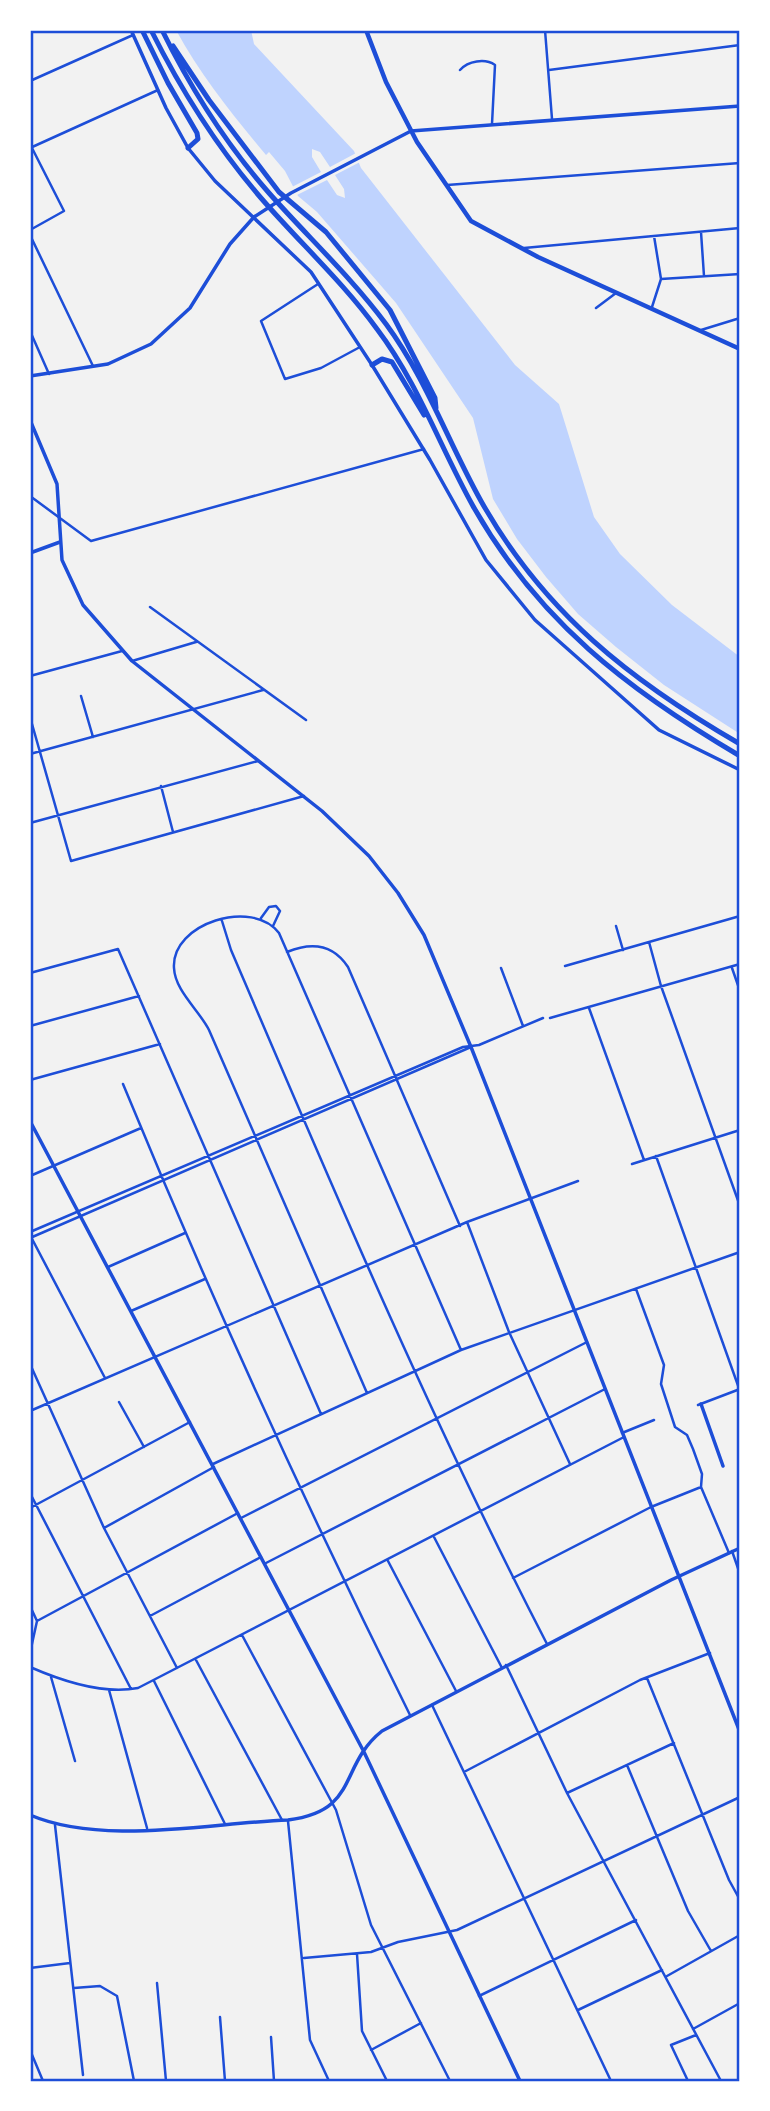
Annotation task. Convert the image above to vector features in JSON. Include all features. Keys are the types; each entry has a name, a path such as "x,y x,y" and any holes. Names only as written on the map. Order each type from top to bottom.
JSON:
{"highway":[{"path":"142,30 168,83 198,133 198,139 188,148"},
{"path":"151,30 198,115 260,197 358,304 382,336 412,383 451,464"},
{"path":"162,30 216,124 267,190 386,323 413,365 491,517 528,571 560,609 632,676 672,704 740,744"},
{"path":"162,30 209,100 284,198 326,232 390,310 436,398 436,411"},
{"path":"372,365 382,359 392,362 496,544 564,628 639,693 740,756"}],"main road":[{"path":"366,30 386,82 411,131 444,185 471,221 521,249 740,349"}],"street":[{"path":"545,30 552,119"},
{"path":"30,81 132,32 188,148 215,181 293,253 320,283 424,449 486,560 544,630 651,723 680,743 740,770"},
{"path":"550,70 740,45"},
{"path":"460,70 466,64 475,62 489,61 495,65 493,125"},
{"path":"93,366 30,232 60,216 64,209 31,148 158,90"},
{"path":"30,376 93,366 132,355 171,328 190,308 230,244 254,217 291,193 411,131 740,106"},
{"path":"444,185 740,163"},
{"path":"521,249 740,228"},
{"path":"701,232 704,276"},
{"path":"651,310 660,279 654,236"},
{"path":"660,279 740,274"},
{"path":"320,283 261,321 285,379 321,368 360,348"},
{"path":"596,308 616,293"},
{"path":"698,331 713,324 740,318"},
{"path":"30,331 49,374"},
{"path":"30,420 53,472 61,520 60,542 66,572 76,594 132,661 304,796 358,844 398,893 433,954 740,1732"},
{"path":"30,496 91,541 424,449"},
{"path":"30,553 60,542"},
{"path":"150,607 306,720"},
{"path":"132,661 196,642"},
{"path":"30,676 122,651"},
{"path":"30,754 263,690"},
{"path":"82,696 93,737"},
{"path":"30,717 71,861 304,796"},
{"path":"30,823 258,761"},
{"path":"161,786 173,832"},
{"path":"261,919 269,906 276,905 280,911 273,926"},
{"path":"368,1393 209,1030 175,976 175,958 183,940 200,927 242,916 261,919 273,926 287,952 413,1246 461,1350"},
{"path":"565,966 740,916"},
{"path":"222,921 231,950 366,1266 479,1513 547,1644"},
{"path":"616,926 623,950"},
{"path":"649,942 661,986 740,1206"},
{"path":"287,952 317,946 331,950 343,959 460,1226"},
{"path":"30,973 118,949 321,1414"},
{"path":"550,1018 740,964"},
{"path":"731,967 740,991"},
{"path":"501,968 523,1026"},
{"path":"30,1027 139,996"},
{"path":"589,1007 644,1160"},
{"path":"79,1214 211,1161 543,1018"},
{"path":"30,1080 160,1044"},
{"path":"105,1378 30,1236 208,1155 463,1047 471,1047"},
{"path":"123,1084 225,1326 343,1583 410,1715"},
{"path":"30,1121 364,1752 520,2081"},
{"path":"30,1175 141,1128"},
{"path":"632,1164 740,1130"},
{"path":"656,1156 740,1390 700,1404 723,1466"},
{"path":"30,1411 467,1222 530,1196 578,1181"},
{"path":"467,1222 509,1332 570,1465"},
{"path":"107,1267 185,1233"},
{"path":"104,1528 275,1435 461,1350 740,1252"},
{"path":"131,1311 205,1279"},
{"path":"636,1289 664,1364 661,1384 675,1427 687,1435 702,1474 701,1487 740,1574"},
{"path":"241,1518 587,1342"},
{"path":"30,1364 104,1528 177,1668"},
{"path":"265,1564 605,1389"},
{"path":"119,1402 144,1447"},
{"path":"30,1667 51,1676 109,1690 131,1689 154,1681 654,1420"},
{"path":"30,1508 191,1422"},
{"path":"513,1578 651,1507 701,1487"},
{"path":"30,1493 131,1689"},
{"path":"37,1621 238,1513"},
{"path":"434,1536 720,2081"},
{"path":"30,1815 55,1825 94,1830 288,1820 315,1815 333,1805 364,1752 382,1731 679,1576 740,1548"},
{"path":"150,1616 261,1557"},
{"path":"388,1560 456,1691"},
{"path":"30,1606 37,1621 30,1653"},
{"path":"243,1635 333,1805 371,1925 450,2081"},
{"path":"464,1772 647,1678 709,1653"},
{"path":"195,1660 282,1820"},
{"path":"51,1676 75,1761"},
{"path":"647,1678 729,1880 740,1899"},
{"path":"154,1681 225,1824"},
{"path":"109,1690 147,1828"},
{"path":"432,1704 611,2081"},
{"path":"567,1793 674,1743"},
{"path":"628,1765 688,1911 711,1951"},
{"path":"304,1958 357,1954 449,1932 657,1839 740,1797"},
{"path":"288,1820 304,1958 310,2040 330,2081"},
{"path":"55,1825 83,2075"},
{"path":"479,1996 636,1920"},
{"path":"666,1977 740,1935"},
{"path":"357,1954 362,2031 387,2081"},
{"path":"30,1968 70,1962"},
{"path":"578,2010 662,1970"},
{"path":"157,1983 166,2081"},
{"path":"73,1988 100,1986 117,1996 134,2081"},
{"path":"693,2029 740,2003"},
{"path":"220,2017 225,2081"},
{"path":"370,2050 421,2023"},
{"path":"688,2081 671,2045 697,2034"},
{"path":"271,2037 274,2081"},
{"path":"30,2050 43,2081"}],"water":[{"path":"176,30 251,30 254,44 354,151 361,168 515,365 559,404 594,517 620,554 672,605 740,657 740,734 664,685 616,647 578,614 546,577 517,539 493,499 473,418 396,303 317,212 298,196 285,171 269,152 266,155 218,94"}],"pier":[{"path":"312,149 320,152 330,167 358,152 362,161 335,175 344,189 345,198 337,195 327,180 295,196 290,188 321,172 312,157"}]}
